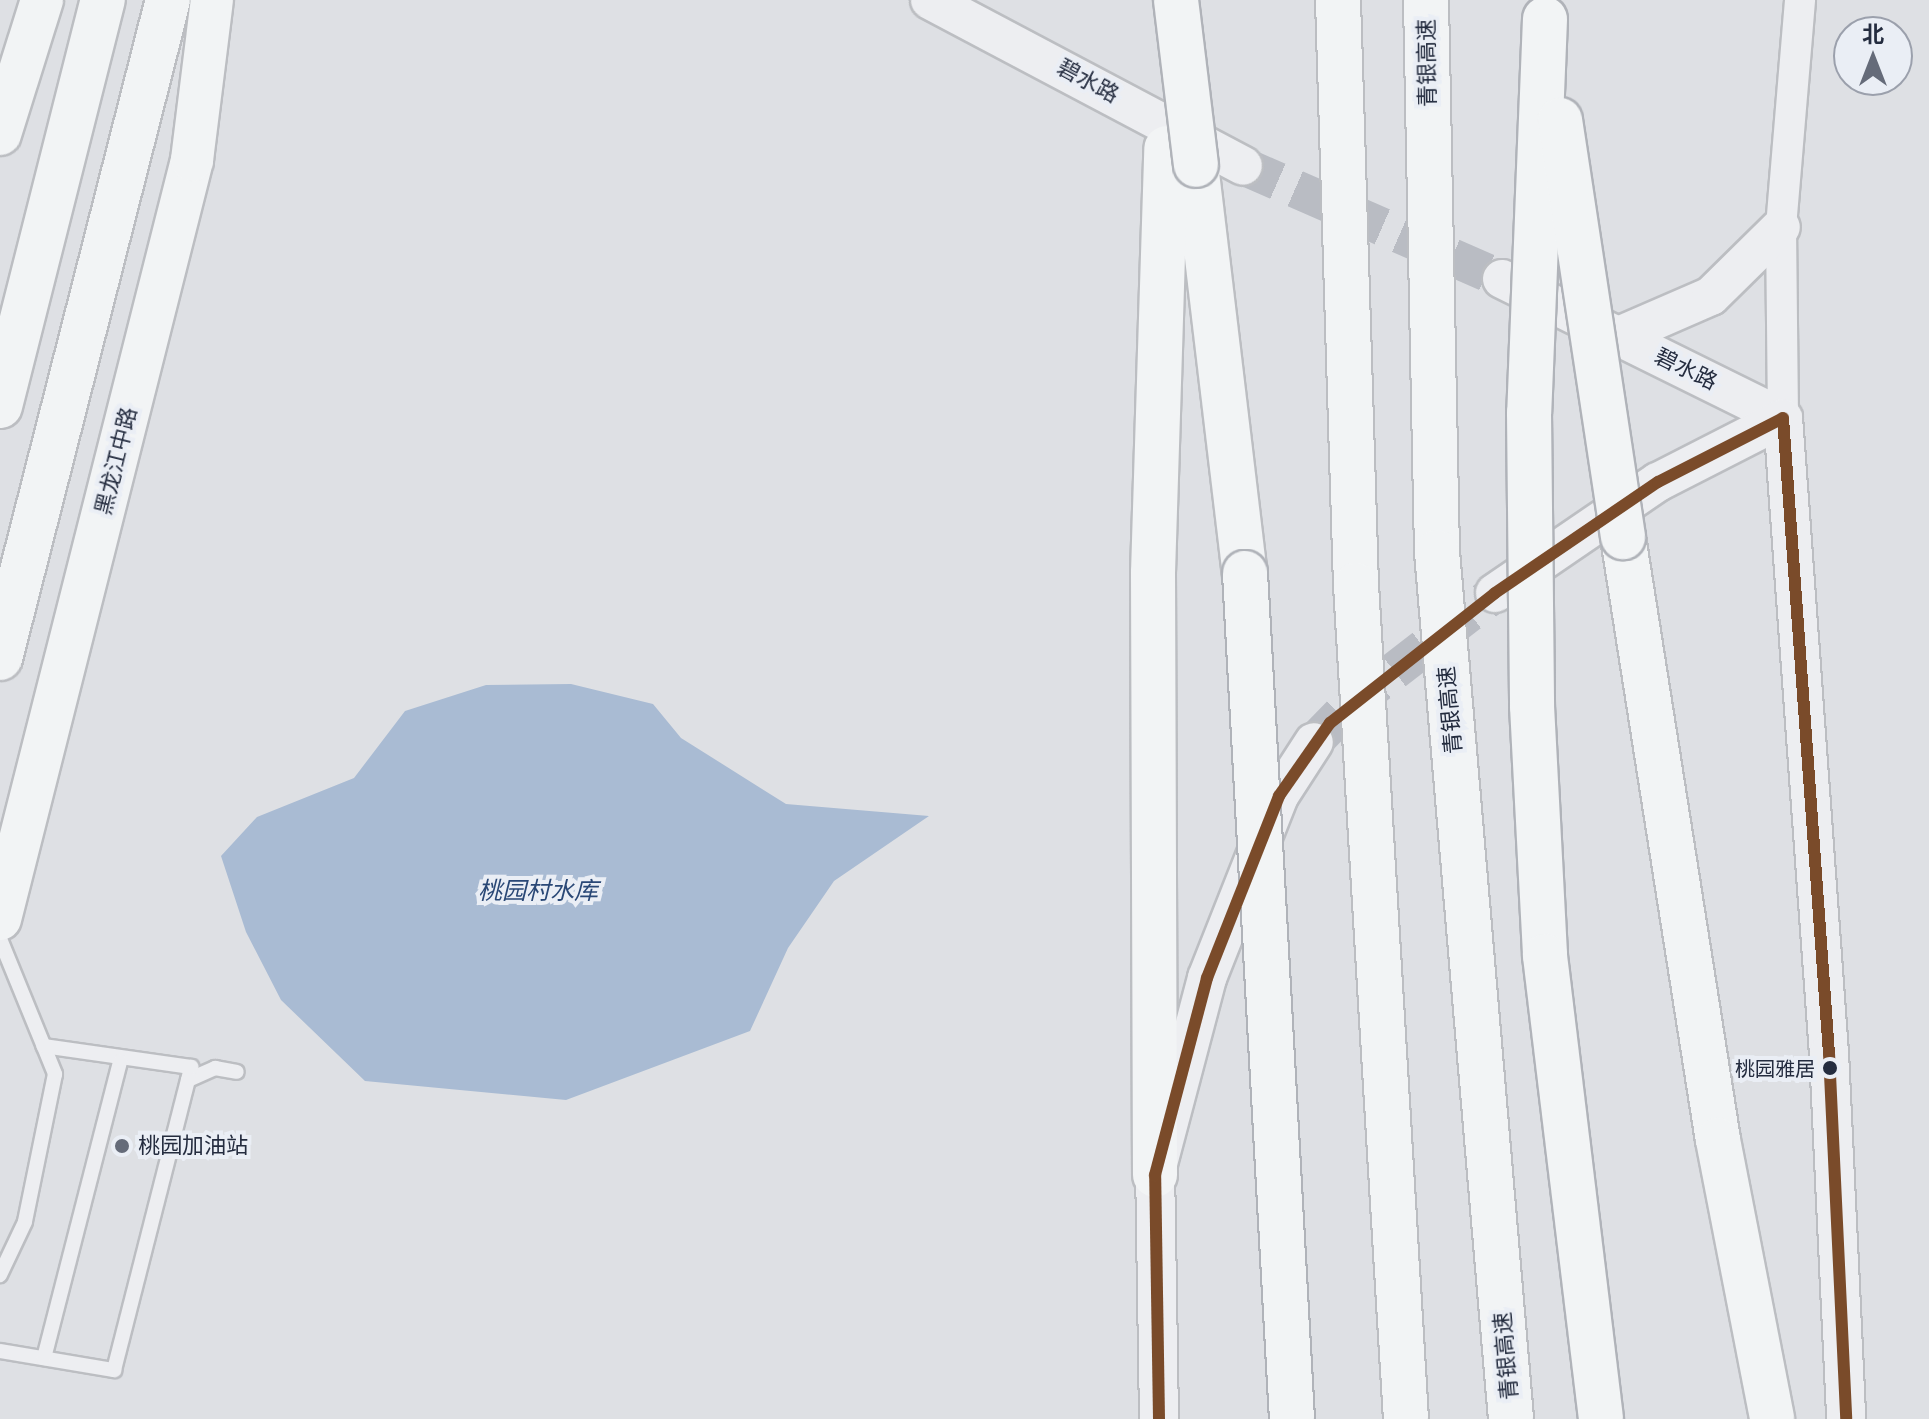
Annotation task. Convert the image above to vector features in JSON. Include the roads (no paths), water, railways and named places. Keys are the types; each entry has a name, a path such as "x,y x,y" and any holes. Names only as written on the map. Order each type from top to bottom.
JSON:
{"highway":[{"path":"0,406 103,0"},
{"path":"0,658 168,0"},
{"path":"1166,0 1181,157 1245,573 1292,1419"},
{"path":"1155,1175 1153,573 1181,157 1176,0"},
{"path":"1338,0 1356,585 1406,1419"},
{"name":"青银高速","path":"1426,0 1437,552 1511,1419"},
{"path":"1545,9 1623,537 1718,1140 1772,1419"},
{"path":"1545,9 1529,413 1532,706 1545,956 1601,1419"}],"main road":[{"path":"0,134 42,0"},
{"name":"黑龙江中路","path":"0,919 192,160 212,0"}],"street":[{"name":"碧水路","path":"930,0 1243,166"},
{"path":"1800,0 1781,227 1783,418 1829,1053 1846,1419"},
{"path":"1619,336 1711,296 1781,227"},
{"name":"碧水路","path":"1502,279 1783,418"},
{"path":"1495,593 1658,482 1783,418"},
{"path":"1159,1419 1155,1175 1207,978 1279,796 1314,742"}],"lane":[{"path":"0,939 55,1074 25,1222 0,1275"},
{"path":"0,1351 114,1370 191,1067 120,1062 43,1046"},
{"path":"44,1358 120,1062"},
{"path":"188,1080 215,1068 237,1072"}],"water":[{"name":"桃园村水库","path":"571,684 653,704 681,738 786,804 929,816 834,881 788,948 750,1031 566,1100 365,1081 281,1000 246,932 221,856 257,817 354,778 405,711 486,685"}],"tunnel":[{"path":"1243,166 1502,279"},
{"path":"1314,742 1349,706 1495,593"}],"place":[{"name":"桃园雅居","path":"1830,1068"},
{"name":"桃园加油站","path":"122,1146"}]}
